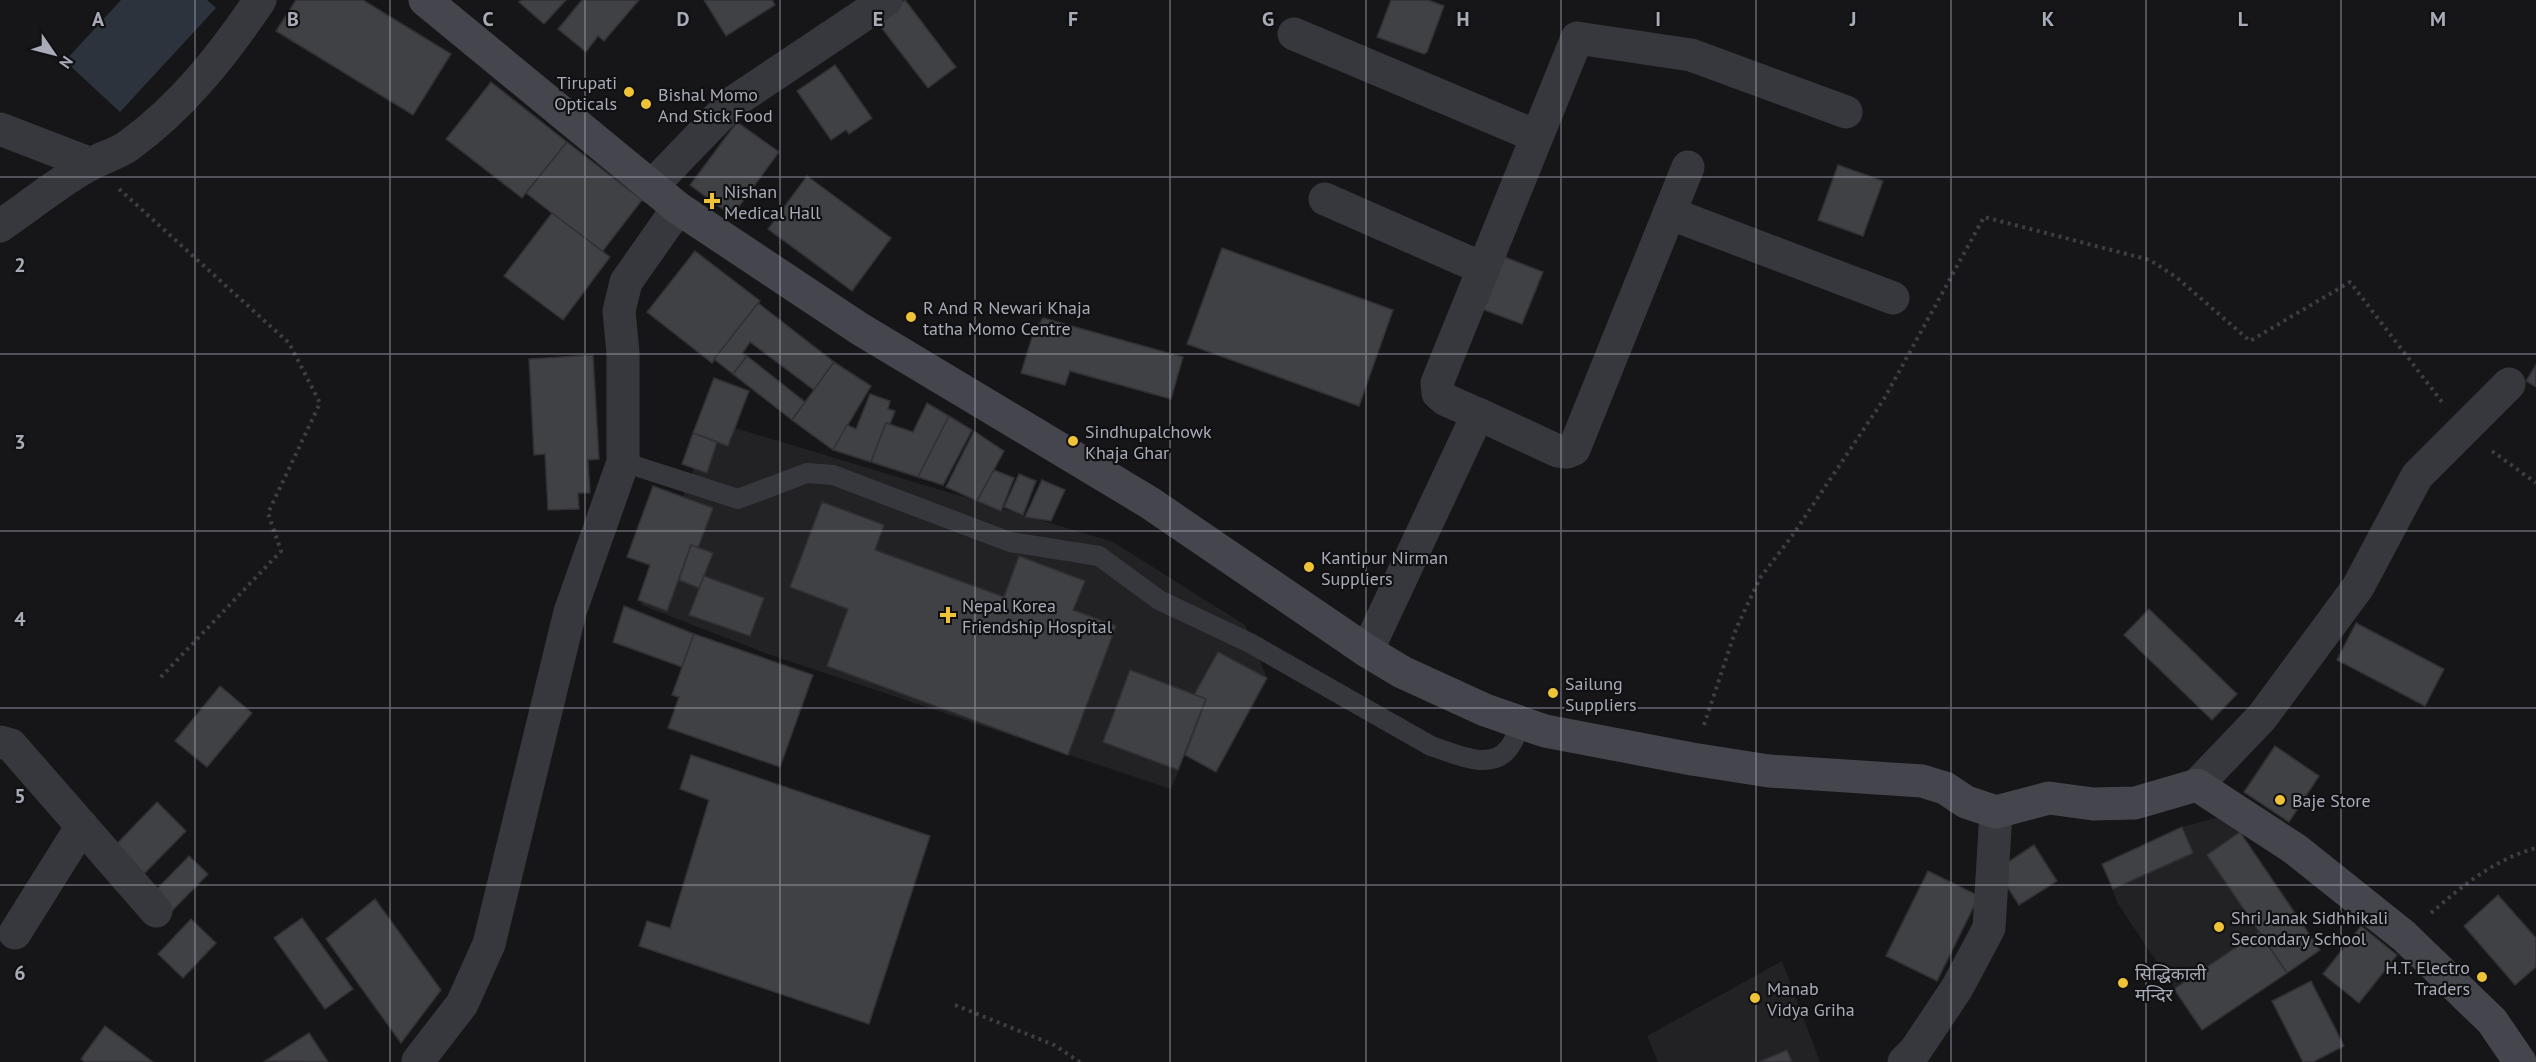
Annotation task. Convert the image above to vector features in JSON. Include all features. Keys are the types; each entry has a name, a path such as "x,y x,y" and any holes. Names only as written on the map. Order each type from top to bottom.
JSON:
{"main road":[{"path":"425,0 678,208 860,329 1150,503 1367,651 1402,672 1485,711 1545,731 1769,771 1922,781 1945,788 1966,802 1996,812 2049,798 2093,804 2135,803 2197,785 2295,849 2404,936 2492,1021 2520,1062"}],"street":[{"path":"0,226 91,164 126,147 162,119 197,84 234,38 260,0"},
{"path":"651,188 732,103 886,0"},
{"path":"1294,33 1536,136"},
{"path":"1688,167 1574,449 1568,452 1558,451 1446,399 1438,393 1437,383 1482,268 1577,38 1691,55 1846,112"},
{"path":"0,129 91,164"},
{"path":"1325,199 1482,268"},
{"path":"418,1060 462,1004 489,944 570,612 623,462 623,353 619,311 626,282 678,208"},
{"path":"1669,213 1893,298"},
{"path":"2197,785 2262,717 2358,587 2417,476 2509,384"},
{"path":"1367,651 1478,414"},
{"path":"0,742 11,745 156,911"},
{"path":"1904,1062 1915,1051 1957,988 1989,928 1996,812"},
{"path":"15,933 82,826"}],"lane":[{"path":"623,462 738,499 807,473 833,475 1010,542 1099,556 1159,600 1250,643 1431,746 1464,757 1483,761 1499,758 1508,749 1522,724"}],"path":[{"path":"91,164 289,344 320,403 268,513 281,551 159,679"},
{"path":"1692,759 1736,629 1760,578 1792,536 1884,399 1984,218 2150,260 2176,276 2250,341 2350,282 2462,429 2536,483"},
{"path":"2404,936 2463,885 2515,854 2536,848"},
{"path":"955,1005 1054,1045 1080,1062"}],"shaded area":[{"path":"121,0 207,0 216,8 120,112 65,61"},
{"name":"Nepal Korea Friendship Hospital","path":"712,421 1113,542 1245,625 1267,678 1216,772 1185,755 1171,789 768,654 641,605"},
{"name":"Shri Janak Sidhhikali Secondary School","path":"2223,816 2240,832 2320,950 2202,1030 2118,904 2102,864 2182,827"},
{"name":"Manab Vidya Griha","path":"1782,961 1820,1062 1658,1062 1647,1036"}],"building":[{"path":"296,0 363,0 451,54 413,115 276,31"},
{"path":"522,0 566,0 544,24 519,2"},
{"path":"582,0 639,0 604,41 598,36 586,52 558,29"},
{"path":"704,0 772,0 775,5 726,36"},
{"path":"905,0 956,67 928,88 877,22"},
{"path":"1391,0 1428,0 1444,6 1427,52 1424,54 1377,37"},
{"path":"835,65 872,118 849,134 846,130 831,140 797,91"},
{"path":"491,82 567,142 522,198 446,139"},
{"path":"737,122 779,152 732,216 690,185"},
{"path":"567,142 642,200 602,252 526,193"},
{"path":"1838,165 1883,181 1863,236 1818,220"},
{"path":"807,176 891,238 852,291 768,229"},
{"path":"552,213 610,257 563,320 504,276"},
{"path":"1222,248 1393,310 1359,406 1187,344"},
{"path":"695,251 760,301 712,363 647,312"},
{"path":"1502,256 1543,272 1522,324 1482,309"},
{"path":"758,303 834,362 814,390 750,342 742,354 747,356 733,374 714,359"},
{"path":"1043,318 1183,357 1171,399 1070,371 1065,385 1021,373 1033,334"},
{"path":"593,355 599,459 588,460 590,493 578,493 579,509 548,510 545,454 534,455 529,359"},
{"path":"747,356 805,402 792,420 733,374"},
{"path":"834,362 871,386 833,450 792,420"},
{"path":"2536,365 2536,387 2526,381"},
{"path":"714,378 749,391 728,446 693,433"},
{"path":"870,394 890,401 888,409 895,411 890,424 886,423 871,462 833,450 847,425 856,429"},
{"path":"927,403 949,416 918,477 871,462 886,423 913,432"},
{"path":"949,416 972,430 943,485 918,477"},
{"path":"974,431 1004,451 977,501 946,487"},
{"path":"693,433 717,442 707,473 682,464"},
{"path":"994,470 1014,478 1001,511 977,501"},
{"path":"1019,474 1036,481 1023,515 1004,507"},
{"path":"1042,480 1065,490 1051,521 1025,517"},
{"path":"653,486 713,508 698,548 691,545 667,611 638,600 650,565 627,557"},
{"path":"822,502 884,525 875,550 1004,597 1019,556 1085,581 1073,610 1116,626 1068,755 827,666 848,609 790,587"},
{"path":"691,545 713,553 699,588 679,580"},
{"path":"704,576 764,598 750,636 689,615"},
{"path":"624,606 694,634 682,667 613,642"},
{"path":"2149,609 2237,694 2212,720 2124,635"},
{"path":"2356,623 2444,669 2425,706 2337,660"},
{"path":"694,634 813,675 780,767 668,728 679,697 672,695"},
{"path":"1218,652 1267,678 1216,772 1185,755 1206,699 1194,695"},
{"path":"1130,670 1206,699 1178,770 1103,742"},
{"path":"220,686 252,713 207,767 175,741"},
{"path":"2275,746 2319,776 2289,822 2244,792"},
{"path":"691,755 930,836 869,1024 639,946 647,921 670,928 709,800 680,789"},
{"path":"157,802 186,831 139,879 110,851"},
{"path":"2182,827 2193,853 2113,889 2102,864"},
{"path":"2240,832 2320,950 2287,973 2207,855"},
{"path":"2034,845 2057,881 2019,905 1996,870"},
{"path":"189,856 208,874 167,916 148,898"},
{"path":"1928,871 1979,896 1937,981 1886,956"},
{"path":"2498,895 2536,938 2536,967 2515,985 2464,926"},
{"path":"375,899 441,990 401,1043 326,939"},
{"path":"302,918 353,989 325,1009 274,938"},
{"path":"191,919 216,943 183,978 158,954"},
{"path":"2361,926 2397,955 2359,1003 2323,974"},
{"path":"2259,932 2287,973 2202,1030 2174,989"},
{"path":"2311,981 2344,1046 2313,1062 2303,1062 2272,1001"},
{"path":"105,1026 153,1062 85,1062 81,1059"},
{"path":"309,1033 328,1062 265,1061"},
{"path":"1787,1050 1792,1062 1759,1062"}],"place":[{"name":"Tirupati Opticals","path":"629,92"},
{"name":"Bishal Momo And Stick Food","path":"646,104"},
{"name":"Nishan Medical Hall","path":"712,201"},
{"name":"R And R Newari Khaja tatha Momo Centre","path":"911,317"},
{"name":"Sindhupalchowk Khaja Ghar","path":"1073,441"},
{"name":"Kantipur Nirman Suppliers","path":"1309,567"},
{"name":"Nepal Korea Friendship Hospital","path":"948,615"},
{"name":"Sailung Suppliers","path":"1553,693"},
{"name":"Baje Store","path":"2280,800"},
{"name":"Shri Janak Sidhhikali Secondary School","path":"2219,927"},
{"name":"H.T. Electro Traders","path":"2482,977"},
{"name":"सिद्धिकाली मन्दिर","path":"2123,983"},
{"name":"Manab Vidya Griha","path":"1755,998"}]}
